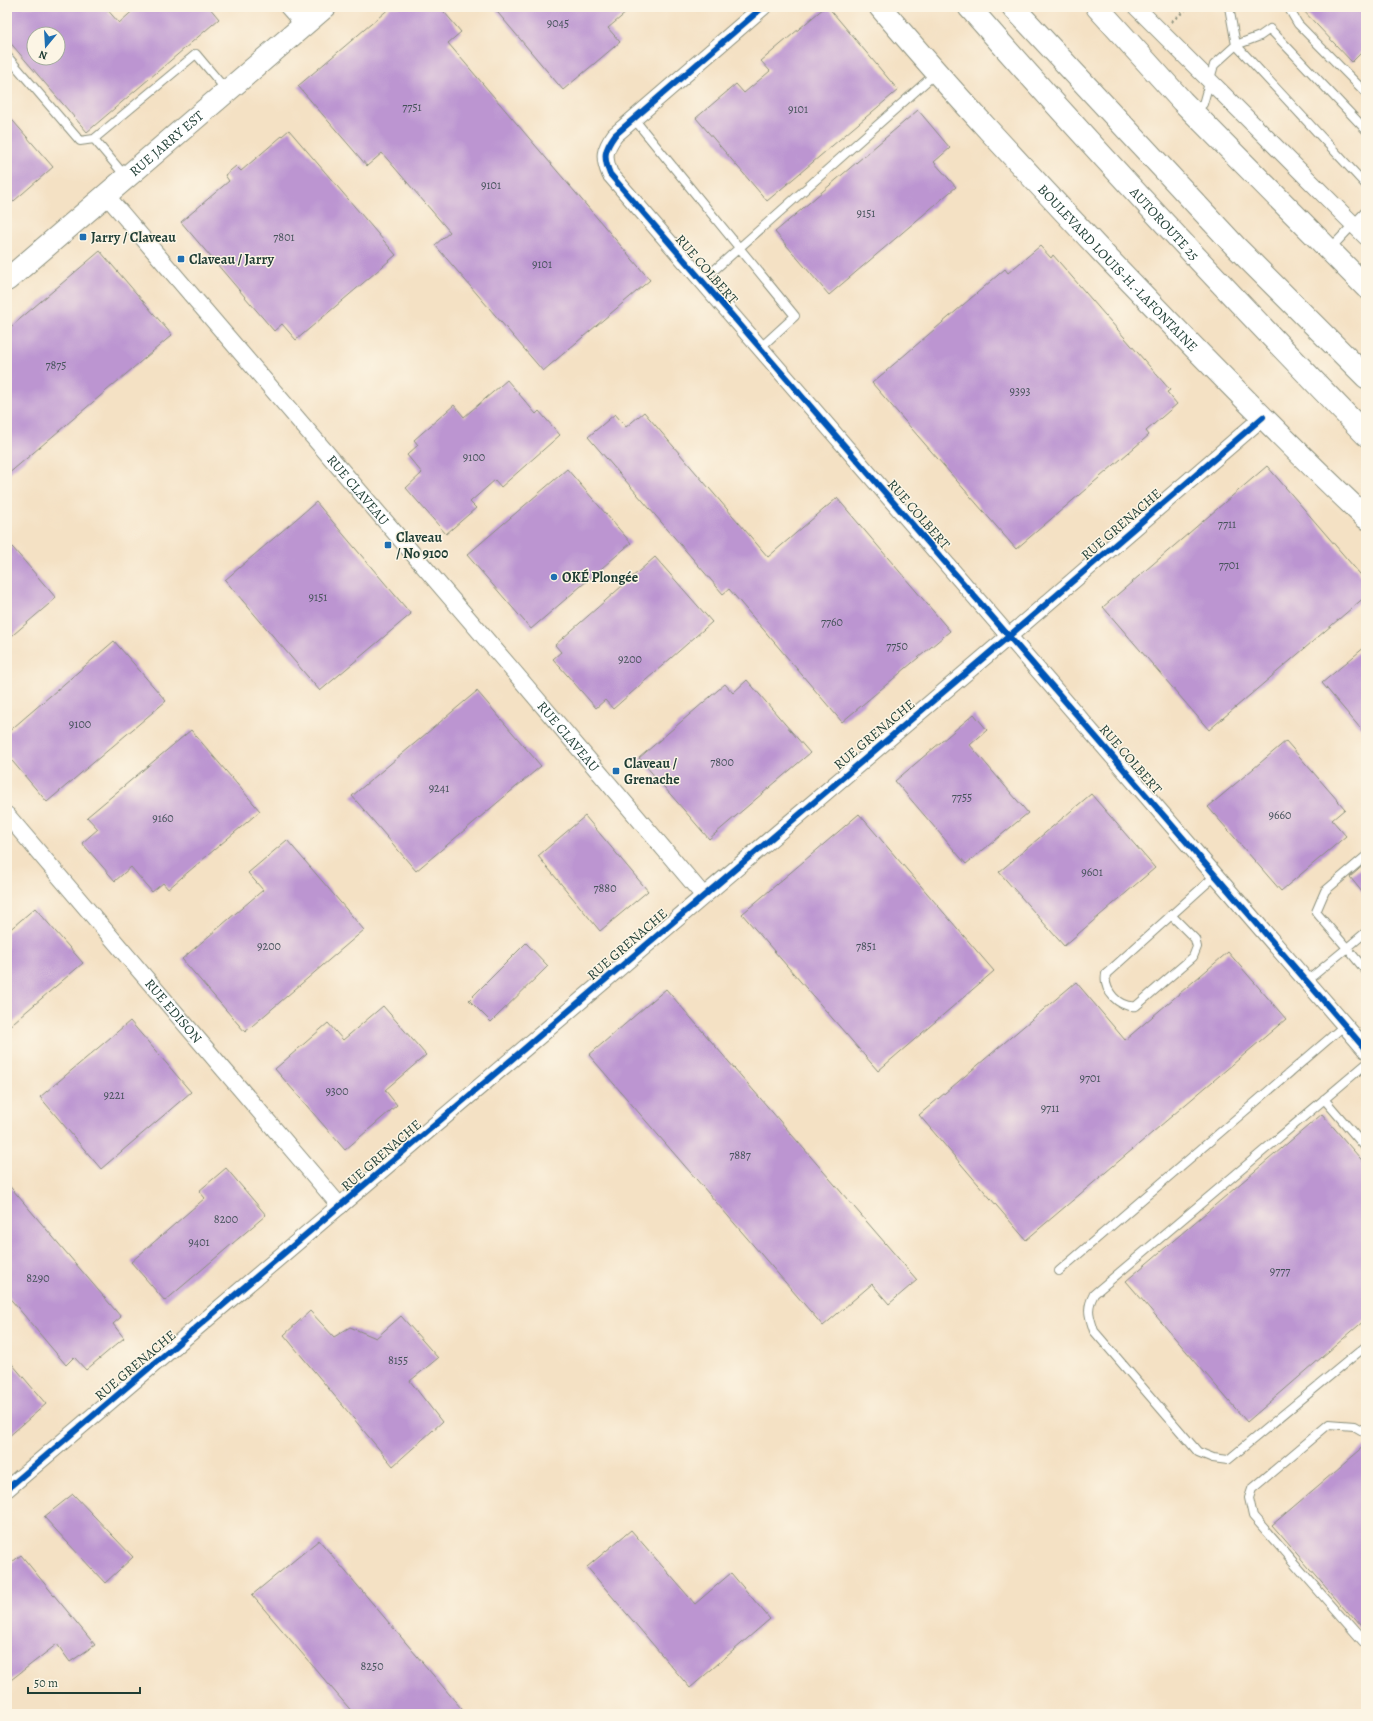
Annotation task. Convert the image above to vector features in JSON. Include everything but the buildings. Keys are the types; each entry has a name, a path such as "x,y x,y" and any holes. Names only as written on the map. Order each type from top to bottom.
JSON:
{"main road":[{"name":"RUE JARRY EST","path":"7,280 325,7"},
{"name":"BOULEVARD LOUIS-H.-LAFONTAINE","path":"880,7 937,73 1169,323 1366,518"},
{"name":"AUTOROUTE 25","path":"969,7 1033,80 1184,243 1366,435"},
{"path":"1013,7 1235,246 1366,377"},
{"path":"1097,7 1193,112 1366,287"}],"street":[{"path":"288,7 304,25"},
{"name":"RUE COLBERT","path":"763,7 615,135 609,143 605,153 606,164 610,174 1008,636 1308,980 1366,1050"},
{"path":"1136,7 1366,237"},
{"name":"RUE CLAVEAU","path":"106,195 514,672 702,895"},
{"name":"RUE GRENACHE","path":"7,1489 1263,417"},
{"name":"RUE EDISON","path":"7,815 340,1206"}],"lane":[{"path":"1229,7 1236,45 1366,185"},
{"path":"1288,7 1298,24 1366,93"},
{"path":"1193,112 1203,104 1214,65 1236,45 1260,36 1270,28 1366,130"},
{"path":"7,56 80,141 94,139 196,54 228,91"},
{"path":"702,280 937,73"},
{"path":"634,119 795,316 760,348"},
{"path":"94,139 127,177"},
{"path":"1329,250 1366,211"},
{"path":"1366,856 1325,891 1316,912 1366,971"},
{"path":"1171,915 1195,939 1197,947 1193,957 1136,1006 1129,1007 1120,1004 1107,987 1105,981 1106,974 1171,915 1216,875"},
{"path":"1308,980 1366,932"},
{"path":"1059,1271 1345,1024"},
{"path":"1366,1064 1094,1294 1088,1304 1088,1314 1094,1331 1198,1452 1213,1458 1228,1460 1366,1346"},
{"path":"1324,1099 1366,1148"},
{"path":"1366,1433 1354,1426 1329,1424 1252,1489 1249,1498 1253,1516 1366,1645"}],"path":[{"path":"1169,25 1189,7"}],"cycle path":[{"path":"763,7 615,135 607,149 606,154 606,163 610,174 1366,1050"},
{"path":"7,1489 1008,637 1263,417"}],"place":[{"name":"Jarry / Claveau","path":"83,237"},
{"name":"Claveau / Jarry","path":"181,259"},
{"name":"Claveau / No 9100","path":"388,545"},
{"name":"OKÉ Plongée","path":"554,577"},
{"name":"Claveau / Grenache","path":"616,771"}]}
